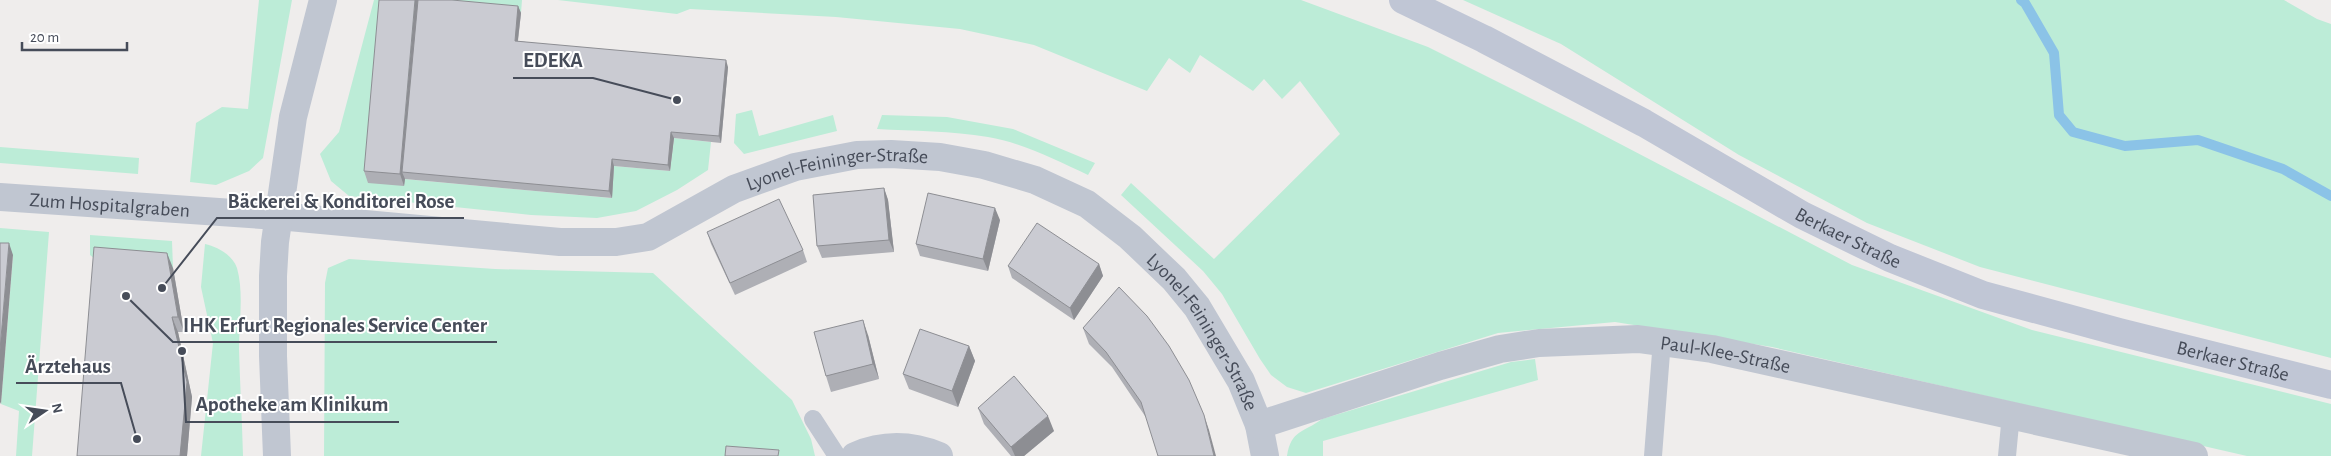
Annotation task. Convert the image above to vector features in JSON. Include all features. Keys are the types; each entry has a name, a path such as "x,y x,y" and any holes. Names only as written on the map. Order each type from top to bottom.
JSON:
{"main road":[{"name":"Berkaer Straße","path":"1402,0 1484,39 1644,123 1802,215 1890,258 1983,295 2331,385"}],"street":[{"path":"277,456 272,356 273,276 278,216 293,117 323,0"},
{"name":"Lyonel-Feininger-Straße","path":"278,216 560,242 616,242 648,237 734,189 795,167 857,155 891,154 940,157 984,165 1035,180 1087,204 1130,237 1174,279 1197,307 1241,380 1259,425 1265,456"},
{"name":"Zum Hospitalgraben","path":"0,198 278,216"},
{"name":"Paul-Klee-Straße","path":"1259,425 1440,366 1500,349 1540,343 1638,339 1662,340 1712,348 2194,456"},
{"path":"855,456 870,450 895,446 912,447 939,456"}],"lane":[{"path":"1653,456 1662,340"},
{"path":"2007,456 2011,414"},
{"path":"813,418 837,456"}],"green space":[{"path":"259,0 292,0 263,158 249,171 216,185 190,182 196,123 222,107 248,109"},
{"path":"374,0 522,0 521,13 404,179 611,198 614,166 670,171 674,138 711,142 708,170 677,190 636,211 597,218 531,215 349,196 331,181 320,154 339,132"},
{"path":"558,0 1301,0 1428,47 1582,124 1852,265 2032,330 2331,404 2331,456 2247,456 1772,347 1615,322 1498,333 1306,393 1287,387 1271,375 1222,294 1203,271 1121,195 1131,183 1214,259 1340,134 1300,81 1282,99 1264,79 1253,91 1200,55 1190,73 1169,58 1147,91 1034,45 960,29 836,17 690,9 677,14"},
{"path":"1463,0 2284,0 2317,19 2331,24 2331,358 1980,267 1867,223 1739,155 1561,44"},
{"path":"752,110 759,136 833,115 837,131 744,154 734,143 736,114"},
{"path":"882,115 947,117 1013,129 1095,163 1088,175 1014,143 988,137 960,133 877,129"},
{"path":"0,147 139,158 138,174 0,163"},
{"path":"0,228 49,232 32,456 16,456 19,411 1,404 13,256 0,254"},
{"path":"90,235 172,241 173,268 100,263 90,255"},
{"path":"205,244 219,249 232,259 237,268 239,278 241,298 239,349 243,456 201,456 213,343 201,287"},
{"path":"349,259 495,269 653,273 792,400 811,439 815,456 324,456 325,283 328,268"},
{"path":"1535,359 1538,380 1323,441 1323,456 1287,456 1291,441 1299,433 1322,419 1511,362"}],"building":[{"path":"379,0 415,0 400,174 364,171"},
{"path":"418,0 452,0 518,6 515,41 726,60 719,136 671,132 668,165 612,159 609,191 402,172"},
{"path":"884,188 889,240 817,246 813,195"},
{"path":"928,193 995,208 983,259 916,244"},
{"path":"779,199 803,250 730,283 707,232"},
{"path":"1037,223 1099,264 1070,308 1008,266"},
{"path":"0,243 9,243 0,350"},
{"path":"94,247 167,253 178,317 172,317 187,382 180,456 77,456"},
{"path":"1119,287 1147,316 1169,346 1189,380 1204,415 1214,456 1158,456 1141,402 1106,352 1083,328"},
{"path":"863,320 873,364 826,376 814,332"},
{"path":"920,329 969,346 952,391 903,374"},
{"path":"1014,376 1048,416 1011,447 978,408"},
{"path":"726,446 779,450 778,456 725,456"}],"waterway":[{"path":"2021,0 2025,3 2054,53 2059,115 2073,132 2125,146 2198,140 2283,169 2331,196"}],"place":[{"name":"EDEKA","path":"677,100"},
{"name":"Bäckerei & Konditorei Rose","path":"162,288"},
{"name":"IHK Erfurt Regionales Service Center","path":"126,296"},
{"name":"Apotheke am Klinikum","path":"182,351"},
{"name":"Ärztehaus","path":"137,439"}]}
